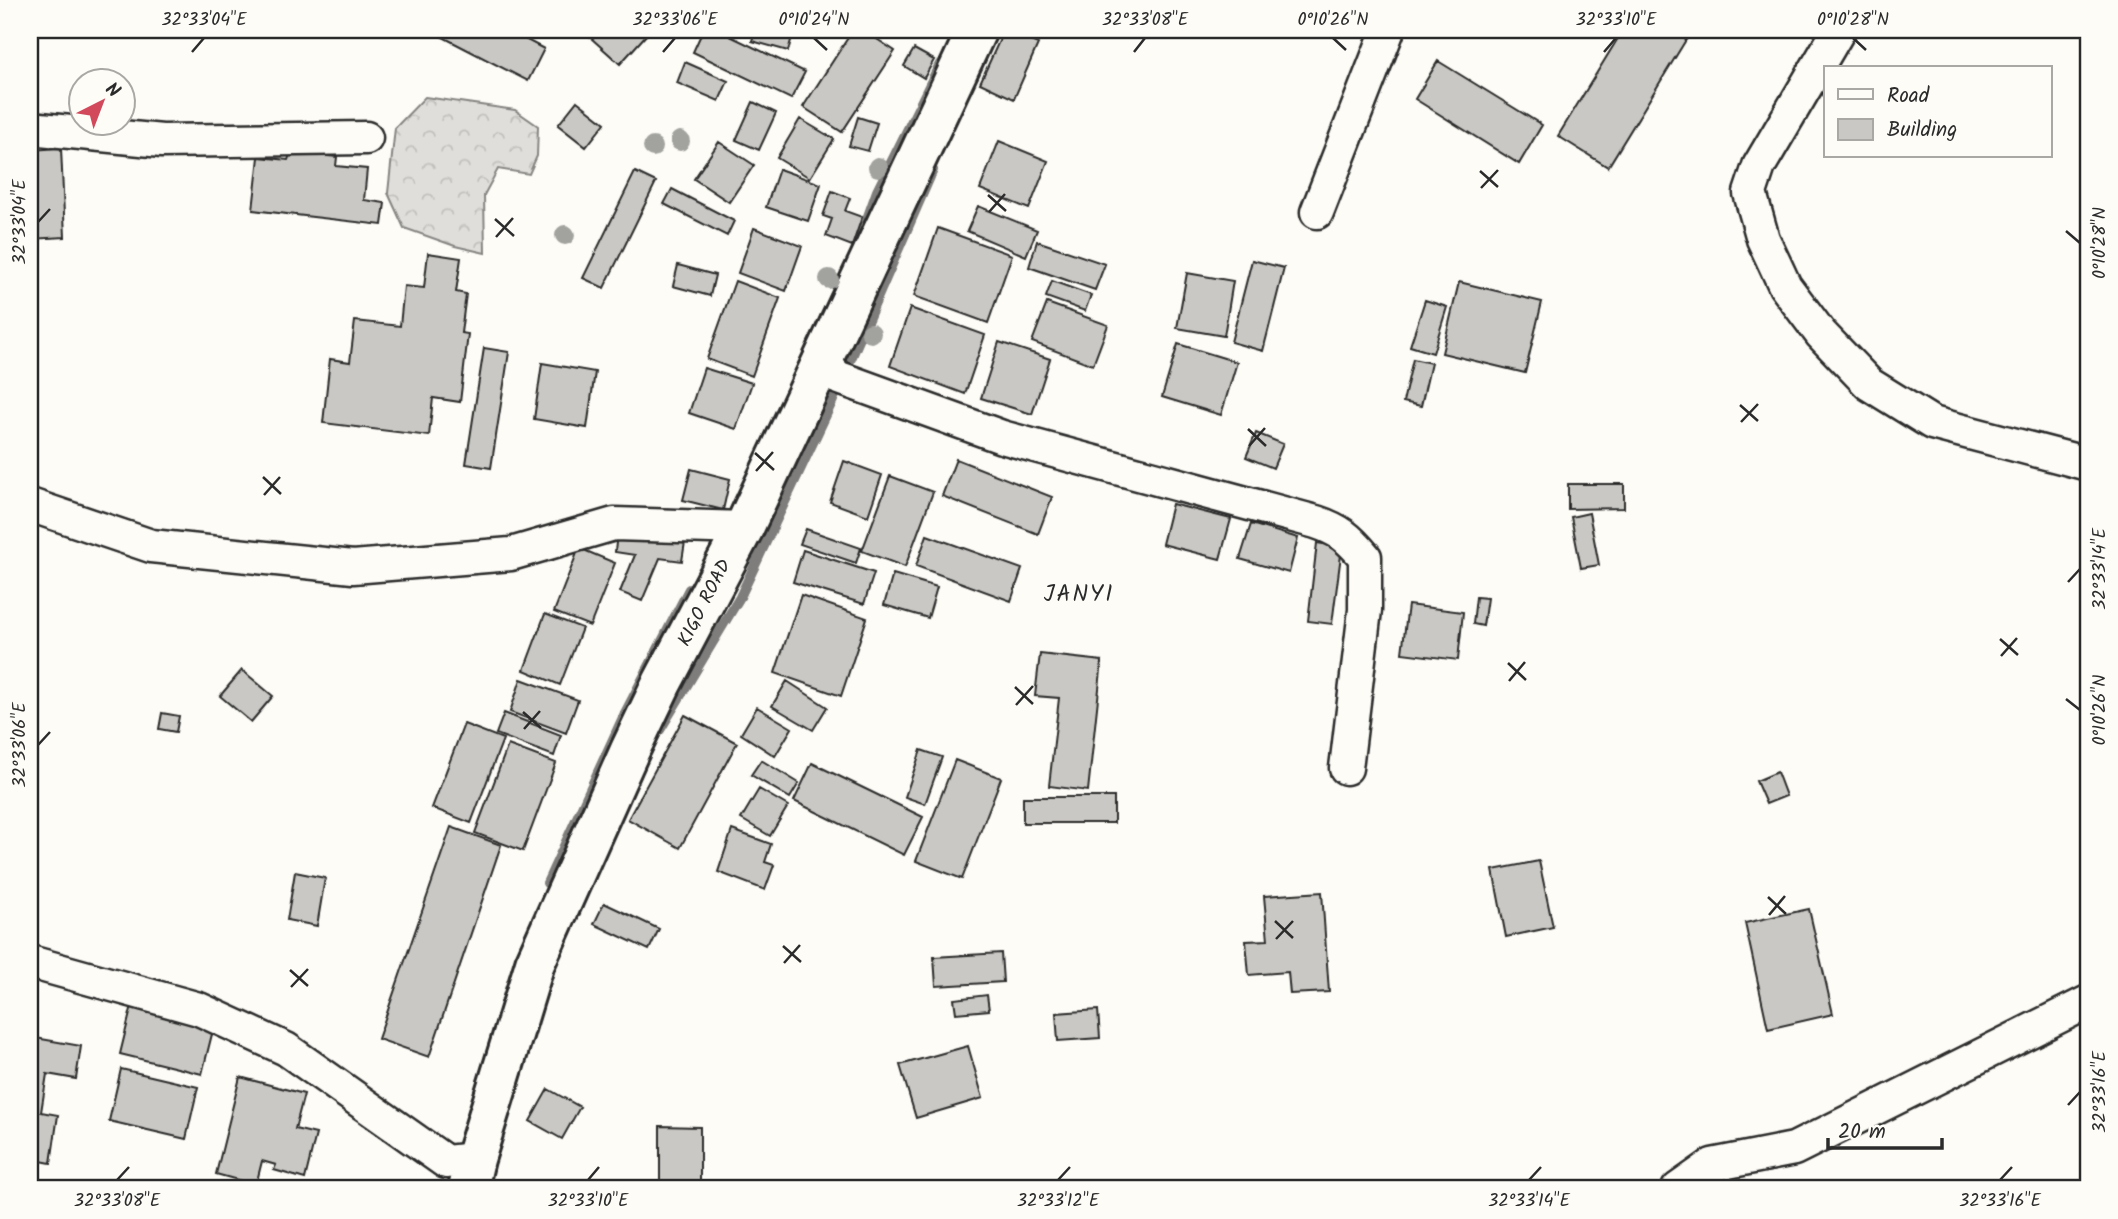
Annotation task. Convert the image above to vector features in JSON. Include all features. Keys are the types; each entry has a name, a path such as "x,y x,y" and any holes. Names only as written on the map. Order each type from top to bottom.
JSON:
{"street":[{"name":"KIGO ROAD","path":"472,1174 535,963 630,750 662,683 744,528 977,30"},
{"path":"1317,212 1388,30"},
{"path":"1839,30 1759,166 1750,193 1763,239 1785,286 1821,334 1869,384 1932,423 2088,464"},
{"path":"30,128 162,141 366,138"},
{"path":"824,355 834,376 1002,437 1316,522 1335,528 1349,538 1365,557 1365,610 1346,768"},
{"path":"30,505 151,546 353,567 511,554 614,524 744,528"},
{"path":"30,962 199,1009 286,1049 446,1162 472,1174"},
{"path":"1678,1189 1712,1165 1794,1149 2088,1002"}],"green space":[{"path":"425,97 515,110 538,126 537,156 529,174 498,169 484,195 485,253 455,246 404,228 388,193 395,128"}],"building":[{"path":"442,30 508,30 544,49 528,81 439,35"},
{"path":"582,30 642,30 647,34 620,64"},
{"path":"703,30 733,30 730,36 805,72 791,99 693,52"},
{"path":"755,30 794,30 788,51 752,41"},
{"path":"853,30 863,30 895,51 842,132 803,107"},
{"path":"1004,30 1038,44 1014,99 980,83"},
{"path":"1623,30 1692,30 1608,167 1558,136"},
{"path":"914,49 934,60 924,78 904,66"},
{"path":"1438,61 1542,125 1519,164 1415,99"},
{"path":"685,62 728,81 719,101 677,83"},
{"path":"577,101 605,123 586,147 558,125"},
{"path":"753,102 776,113 759,150 736,140"},
{"path":"858,117 877,123 868,151 849,146"},
{"path":"800,119 834,139 810,178 777,158"},
{"path":"999,141 1048,161 1029,209 980,189"},
{"path":"719,142 754,165 729,202 694,179"},
{"path":"61,148 65,237 30,239 30,150"},
{"path":"291,152 337,157 336,166 367,169 364,200 385,203 382,225 253,210 259,157 288,160"},
{"path":"779,169 821,184 808,221 766,207"},
{"path":"635,172 656,182 604,288 583,278"},
{"path":"672,189 734,221 727,236 664,204"},
{"path":"832,191 850,198 845,211 862,217 852,246 826,236 832,219 823,216"},
{"path":"978,206 1037,230 1026,256 967,231"},
{"path":"754,228 802,246 786,291 738,273"},
{"path":"938,228 1012,255 988,323 914,296"},
{"path":"1037,241 1105,264 1095,290 1029,267"},
{"path":"428,253 461,258 456,292 466,294 461,333 468,334 460,402 433,398 429,436 323,423 330,359 350,362 355,321 400,326 404,286 424,288"},
{"path":"1252,260 1284,268 1263,351 1231,342"},
{"path":"678,265 715,275 710,296 673,286"},
{"path":"1187,273 1233,281 1224,336 1177,328"},
{"path":"735,281 780,298 752,376 707,359"},
{"path":"1052,281 1091,295 1085,311 1046,297"},
{"path":"1459,282 1542,302 1525,373 1442,353"},
{"path":"1425,300 1447,307 1433,353 1410,346"},
{"path":"1047,303 1108,325 1093,365 1032,342"},
{"path":"910,308 985,335 965,394 890,366"},
{"path":"999,342 1050,359 1032,414 981,398"},
{"path":"1178,344 1237,362 1221,415 1162,397"},
{"path":"484,348 509,352 491,468 466,464"},
{"path":"1413,359 1431,363 1421,406 1403,402"},
{"path":"542,363 595,372 587,428 534,419"},
{"path":"704,368 752,383 736,429 689,413"},
{"path":"1256,433 1283,444 1273,468 1246,457"},
{"path":"956,459 1052,497 1038,534 942,496"},
{"path":"844,461 882,475 868,516 830,502"},
{"path":"691,469 730,479 723,510 683,500"},
{"path":"890,476 933,492 905,567 862,551"},
{"path":"1568,484 1624,484 1624,508 1568,509"},
{"path":"1172,504 1231,519 1220,559 1162,544"},
{"path":"1589,513 1599,565 1581,568 1571,517"},
{"path":"1251,524 1298,538 1289,573 1240,559"},
{"path":"806,529 861,548 856,563 800,544"},
{"path":"617,533 685,542 682,561 660,558 642,601 620,592 635,555 615,552"},
{"path":"927,535 1022,569 1011,601 916,566"},
{"path":"1317,543 1342,547 1332,624 1308,621"},
{"path":"579,548 615,563 590,626 554,612"},
{"path":"803,550 874,573 864,604 793,582"},
{"path":"893,574 937,587 928,618 884,605"},
{"path":"801,595 867,618 841,696 775,673"},
{"path":"1476,597 1487,598 1483,626 1473,624"},
{"path":"1408,605 1463,612 1458,660 1402,653"},
{"path":"545,614 582,628 560,685 524,670"},
{"path":"1040,654 1102,661 1088,791 1049,786 1059,698 1035,696"},
{"path":"242,670 273,696 251,722 220,696"},
{"path":"521,679 578,700 566,733 510,712"},
{"path":"787,681 827,707 813,730 772,706"},
{"path":"757,707 792,728 775,756 741,734"},
{"path":"162,713 179,716 176,732 159,729"},
{"path":"504,713 561,735 554,756 496,734"},
{"path":"685,715 737,743 680,848 628,819"},
{"path":"464,724 503,739 471,823 432,808"},
{"path":"508,745 556,763 523,851 475,833"},
{"path":"921,750 942,757 925,804 905,797"},
{"path":"761,760 799,783 790,798 751,775"},
{"path":"955,760 1001,778 962,879 916,861"},
{"path":"812,763 923,817 904,855 794,801"},
{"path":"1777,772 1786,796 1766,804 1756,781"},
{"path":"759,789 788,806 770,836 741,819"},
{"path":"1023,797 1114,797 1114,823 1023,823"},
{"path":"451,827 501,845 429,1057 378,1039"},
{"path":"732,830 771,844 765,862 774,865 765,890 718,872"},
{"path":"1539,861 1553,927 1506,937 1493,870"},
{"path":"295,872 325,878 317,926 287,920"},
{"path":"1322,892 1329,992 1290,994 1288,972 1249,975 1246,941 1268,940 1264,896"},
{"path":"604,903 659,929 649,950 594,924"},
{"path":"1809,909 1833,1014 1768,1029 1745,923"},
{"path":"1001,953 1003,982 936,986 934,957"},
{"path":"987,995 989,1010 956,1013 954,999"},
{"path":"133,1001 215,1022 202,1074 120,1054"},
{"path":"1098,1010 1100,1038 1058,1041 1056,1013"},
{"path":"30,1037 81,1046 76,1079 47,1074 41,1112 58,1115 51,1163 30,1159"},
{"path":"968,1046 983,1098 916,1118 900,1065"},
{"path":"121,1069 198,1087 186,1139 109,1121"},
{"path":"240,1077 304,1094 295,1129 316,1134 305,1179 274,1170 276,1165 262,1161 256,1185 216,1174"},
{"path":"548,1089 580,1107 562,1139 530,1121"},
{"path":"660,1126 700,1127 700,1182 660,1182"}],"waterway":[{"path":"861,236 877,191 940,64"},
{"path":"660,730 740,597 833,400 933,170"},
{"path":"547,883 625,713 689,589"}],"district":[{"name":"JANYI","path":"1079,595"}]}
